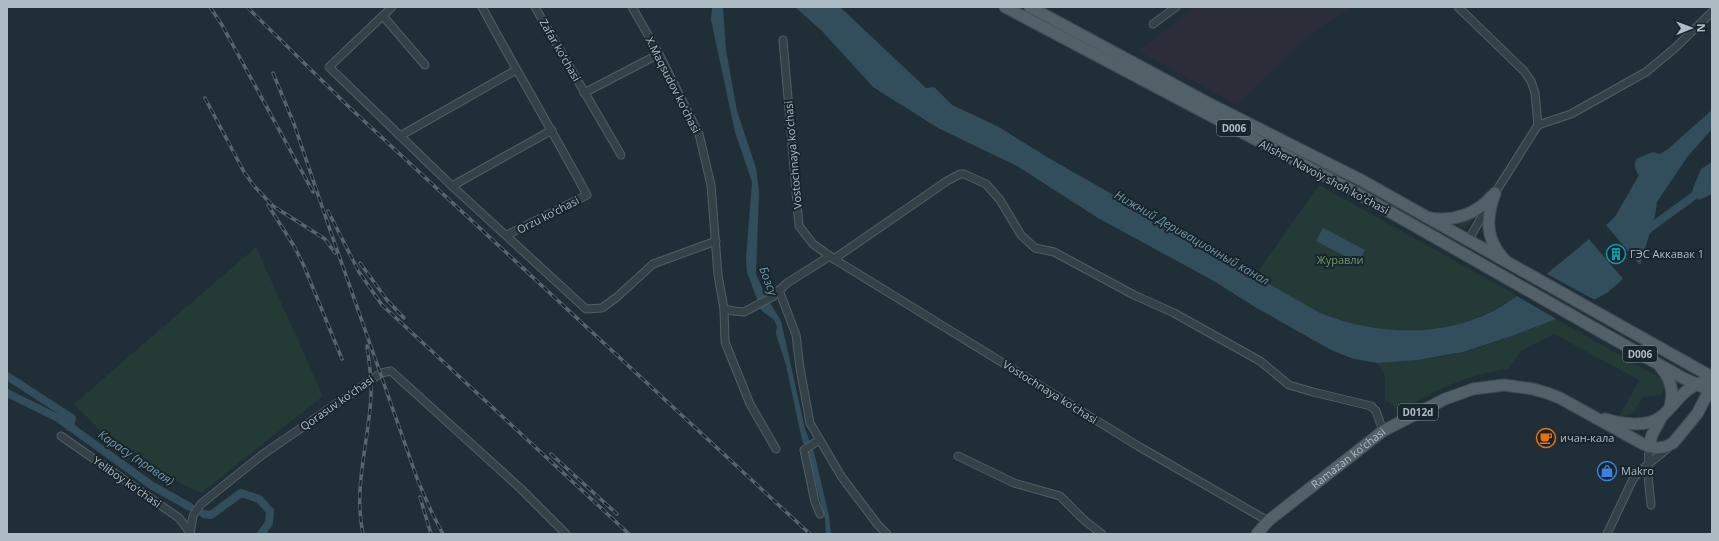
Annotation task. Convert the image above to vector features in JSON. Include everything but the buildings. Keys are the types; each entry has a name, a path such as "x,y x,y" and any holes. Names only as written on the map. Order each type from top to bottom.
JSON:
{"main road":[{"name":"Alisher Navoiy shoh koʻchasi","path":"1005,7 1355,192 1656,363"},
{"name":"Alisher Navoiy shoh koʻchasi","path":"1030,7 1208,103 1361,180 1690,365"},
{"path":"1428,218 1443,220 1467,214 1483,205 1495,193"},
{"path":"1495,193 1488,217 1489,235 1500,254 1511,265"},
{"path":"1461,253 1468,241"},
{"path":"1656,363 1666,374 1671,384 1672,396 1666,412"},
{"name":"D006","path":"1656,363 1696,384"},
{"path":"1684,378 1690,365 1712,366"},
{"name":"D006","path":"1690,365 1711,384"},
{"path":"1696,384 1711,384 1697,414 1673,443 1662,448 1650,447 1652,435 1666,412 1677,399 1696,384"},
{"name":"Ramazan ko‘chasi","path":"1257,534 1268,521 1383,431 1452,396 1473,388 1488,386 1511,386 1541,391 1560,398 1650,447"},
{"path":"1677,399 1687,394 1696,396 1699,404 1697,414"},
{"path":"1697,414 1712,406"},
{"name":"D012d","path":"1589,414 1613,421 1632,423 1650,421 1666,412"}],"street":[{"path":"392,7 329,67 452,186 586,309 602,308 617,297 652,264 716,241"},
{"name":"Orzu ko‘chasi","path":"482,7 587,195 507,235"},
{"name":"Zafar ko‘chasi","path":"535,7 621,155"},
{"name":"X.Maqsudov ko‘chasi","path":"632,7 659,54 699,134 711,185 718,275 724,309 725,342 750,404 776,449"},
{"path":"1153,24 1176,7"},
{"path":"1458,7 1524,71 1531,81 1535,93 1538,125 1495,193 1468,241"},
{"path":"1538,125 1571,114 1646,72 1675,48 1712,12"},
{"path":"383,16 425,65"},
{"name":"Vostochnaya ko‘chasi","path":"783,40 799,226 813,244 1138,446 1268,521"},
{"name":"Zafar ko‘chasi","path":"584,93 659,54"},
{"path":"400,136 516,70"},
{"path":"452,186 552,130"},
{"path":"724,309 744,312 777,293 787,283 832,257 956,176 964,174 988,186 1000,200 1021,235 1035,248 1054,252 1134,295 1174,313 1260,361 1289,385 1371,406 1376,411 1383,431"},
{"path":"777,293 796,335 809,420 819,440 842,476 878,525 887,534"},
{"name":"Qorasuv ko‘chasi","path":"193,516 201,504 262,455 381,373 391,371 520,488 566,534"},
{"name":"Yeliboy ko‘chasi","path":"61,436 179,518 190,533"},
{"path":"819,440 804,450 815,502 820,514"},
{"path":"1607,534 1633,479 1648,463 1673,443"},
{"path":"1633,479 1641,479 1646,482 1652,505 1648,475 1650,447"},
{"path":"958,456 1014,483 1060,496 1085,521 1102,534"},
{"name":"Yeliboy ko‘chasi","path":"190,533 193,516"}],"shaded area":[{"name":"Бозсу","path":"712,7 723,7 726,50 737,111 756,168 759,192 756,274 765,294 781,321 805,429 814,452 829,516 831,534 826,534 825,519 808,454 802,440 786,365 776,334 777,326 774,320 761,310 747,272 746,258 752,182 735,132 711,20"},
{"path":"795,7 840,7 926,88 934,87 952,105 997,126 1047,157 1320,313 1342,321 1389,330 1412,330 1435,329 1481,317 1502,306 1525,291 1589,239 1623,279 1607,293 1556,319 1512,336 1463,352 1418,360 1378,363 1354,359 1331,350 1255,307 1212,280 1098,218 1017,166 938,128 873,87 822,31"},
{"path":"1195,7 1353,7 1312,33 1237,105 1139,51"},
{"path":"1712,110 1712,129 1688,156 1657,202 1655,216 1640,265 1606,225 1615,217 1639,175 1635,168 1636,159 1653,152 1660,154 1668,149"},
{"path":"1712,162 1712,194 1699,200 1692,191 1701,169"},
{"path":"1323,228 1365,250 1358,263 1316,241"}],"green space":[{"name":"Журавли","path":"1319,185 1517,296 1473,320 1441,329 1424,331 1388,330 1353,324 1322,314 1296,301 1255,276"},
{"path":"1475,216 1466,228 1463,228 1457,224"},
{"path":"256,247 323,396 201,493 161,474 107,437 74,404"},
{"path":"1556,319 1662,379 1665,387 1661,395 1643,397 1633,413 1619,417 1639,380 1554,334 1521,351 1508,369 1479,375 1452,384 1400,411 1385,399 1385,376 1378,363 1432,358 1463,352 1499,341"}],"pier":[{"path":"1545,273 1595,300 1558,320 1515,295"}],"waterway":[{"name":"Нижний Деривационный канал","path":"1643,234 1712,181"},
{"name":"Карасу (правая)","path":"7,376 72,418 70,427"},
{"name":"Карасу (правая)","path":"7,393 58,418 151,485 190,507"},
{"name":"Карасу (правая)","path":"204,514 211,515 241,493 259,499 270,511 269,523 261,534"}],"railway":[{"path":"210,7 222,25 313,192"},
{"path":"247,7 349,107 810,534"},
{"path":"273,73 294,124 418,481 443,534"},
{"path":"205,98 244,172 255,187 273,206 325,239 335,253"},
{"path":"268,205 294,246 304,266 342,359"},
{"path":"328,211 359,272 382,305 629,534"},
{"path":"360,263 387,300 404,318"},
{"path":"363,534 360,516 360,499 362,464 370,413 371,389 367,346"},
{"path":"551,454 617,514"},
{"path":"420,497 431,534"}],"place":[{"name":"ГЭС Аккавак 1","path":"1616,254"},
{"name":"ичан-кала","path":"1546,438"},
{"name":"Makro","path":"1607,471"}]}
